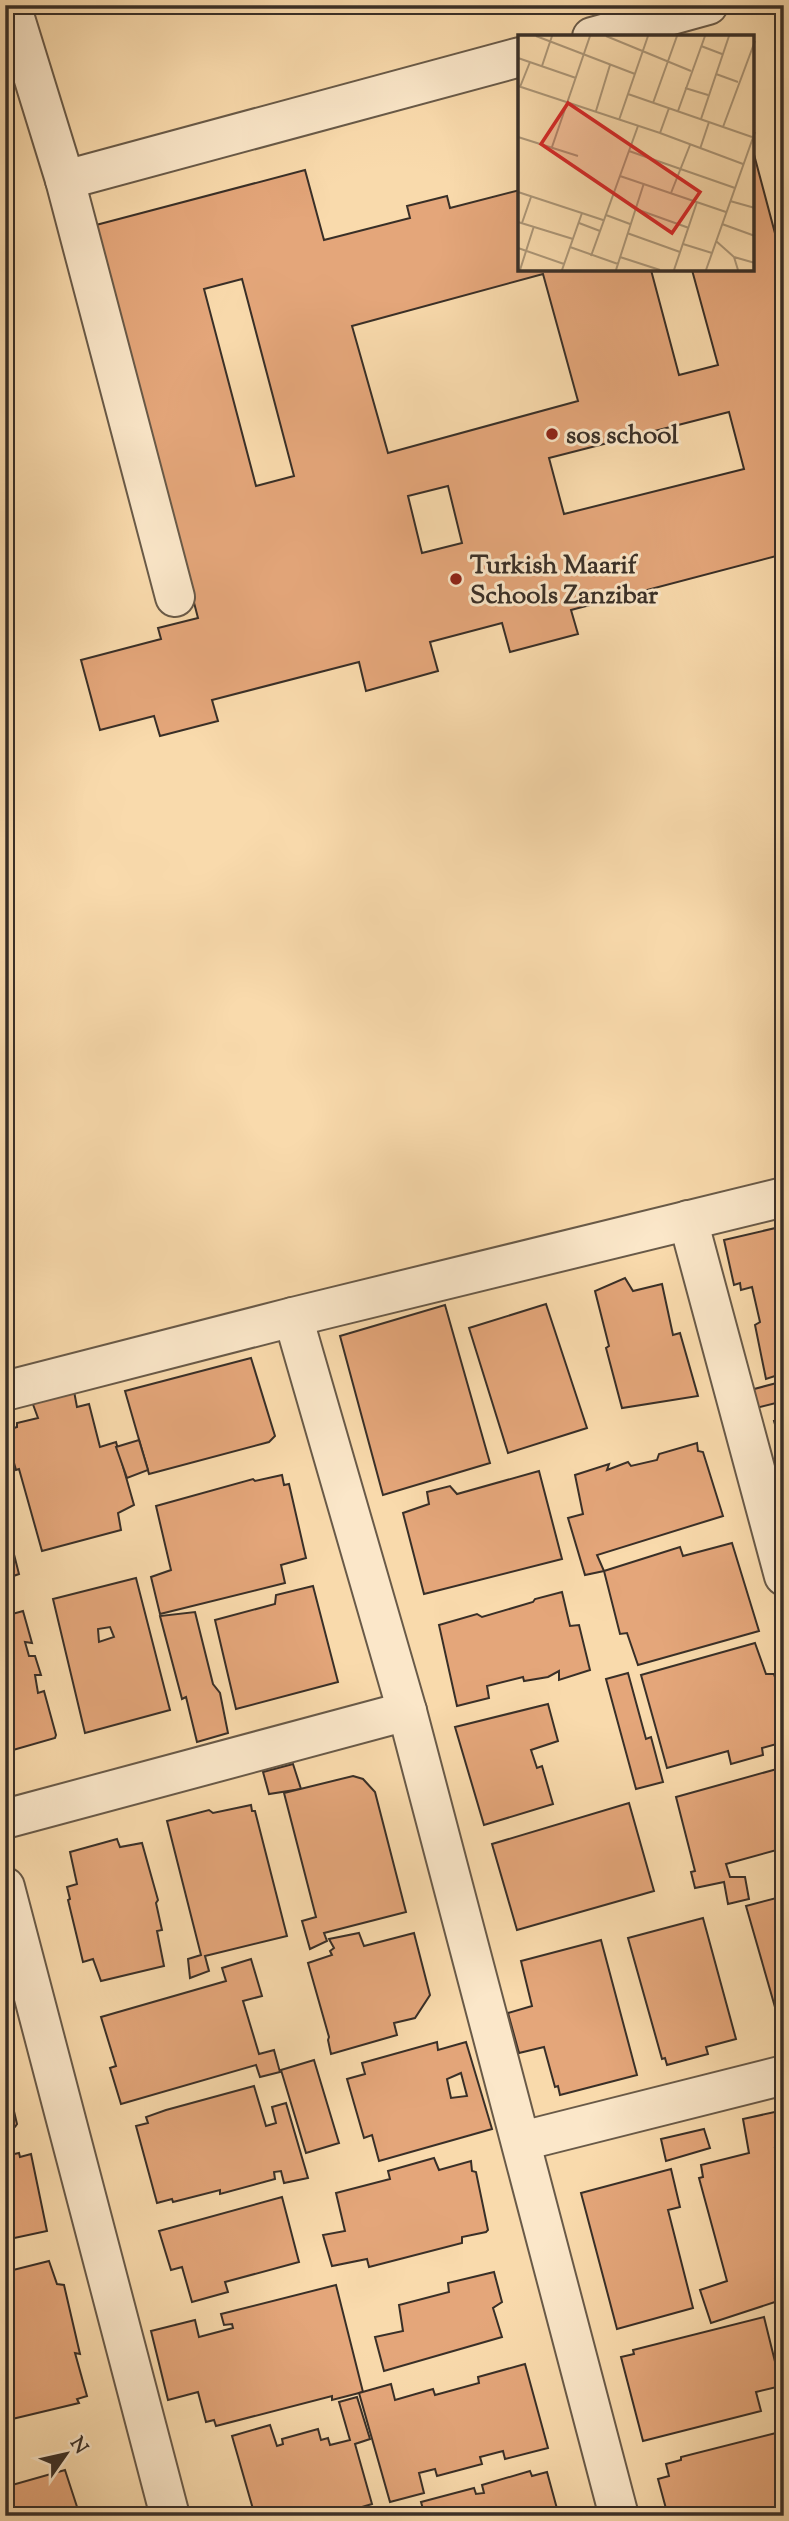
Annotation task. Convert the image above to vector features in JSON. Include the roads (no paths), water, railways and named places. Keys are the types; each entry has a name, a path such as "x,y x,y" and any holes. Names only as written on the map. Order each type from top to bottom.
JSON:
{"street":[{"path":"11,5 65,180 175,597"},
{"path":"599,35 708,5"},
{"path":"65,180 518,58"},
{"path":"5,1391 293,1317 784,1197"},
{"path":"688,1220 784,1576"},
{"path":"293,1317 407,1711 619,2516"},
{"path":"5,1819 407,1711"},
{"path":"5,1887 170,2516"},
{"path":"522,2141 784,2076"}],"place":[{"name":"sos school","path":"552,434"},
{"name":"Turkish Maarif Schools Zanzibar","path":"456,579"}]}
